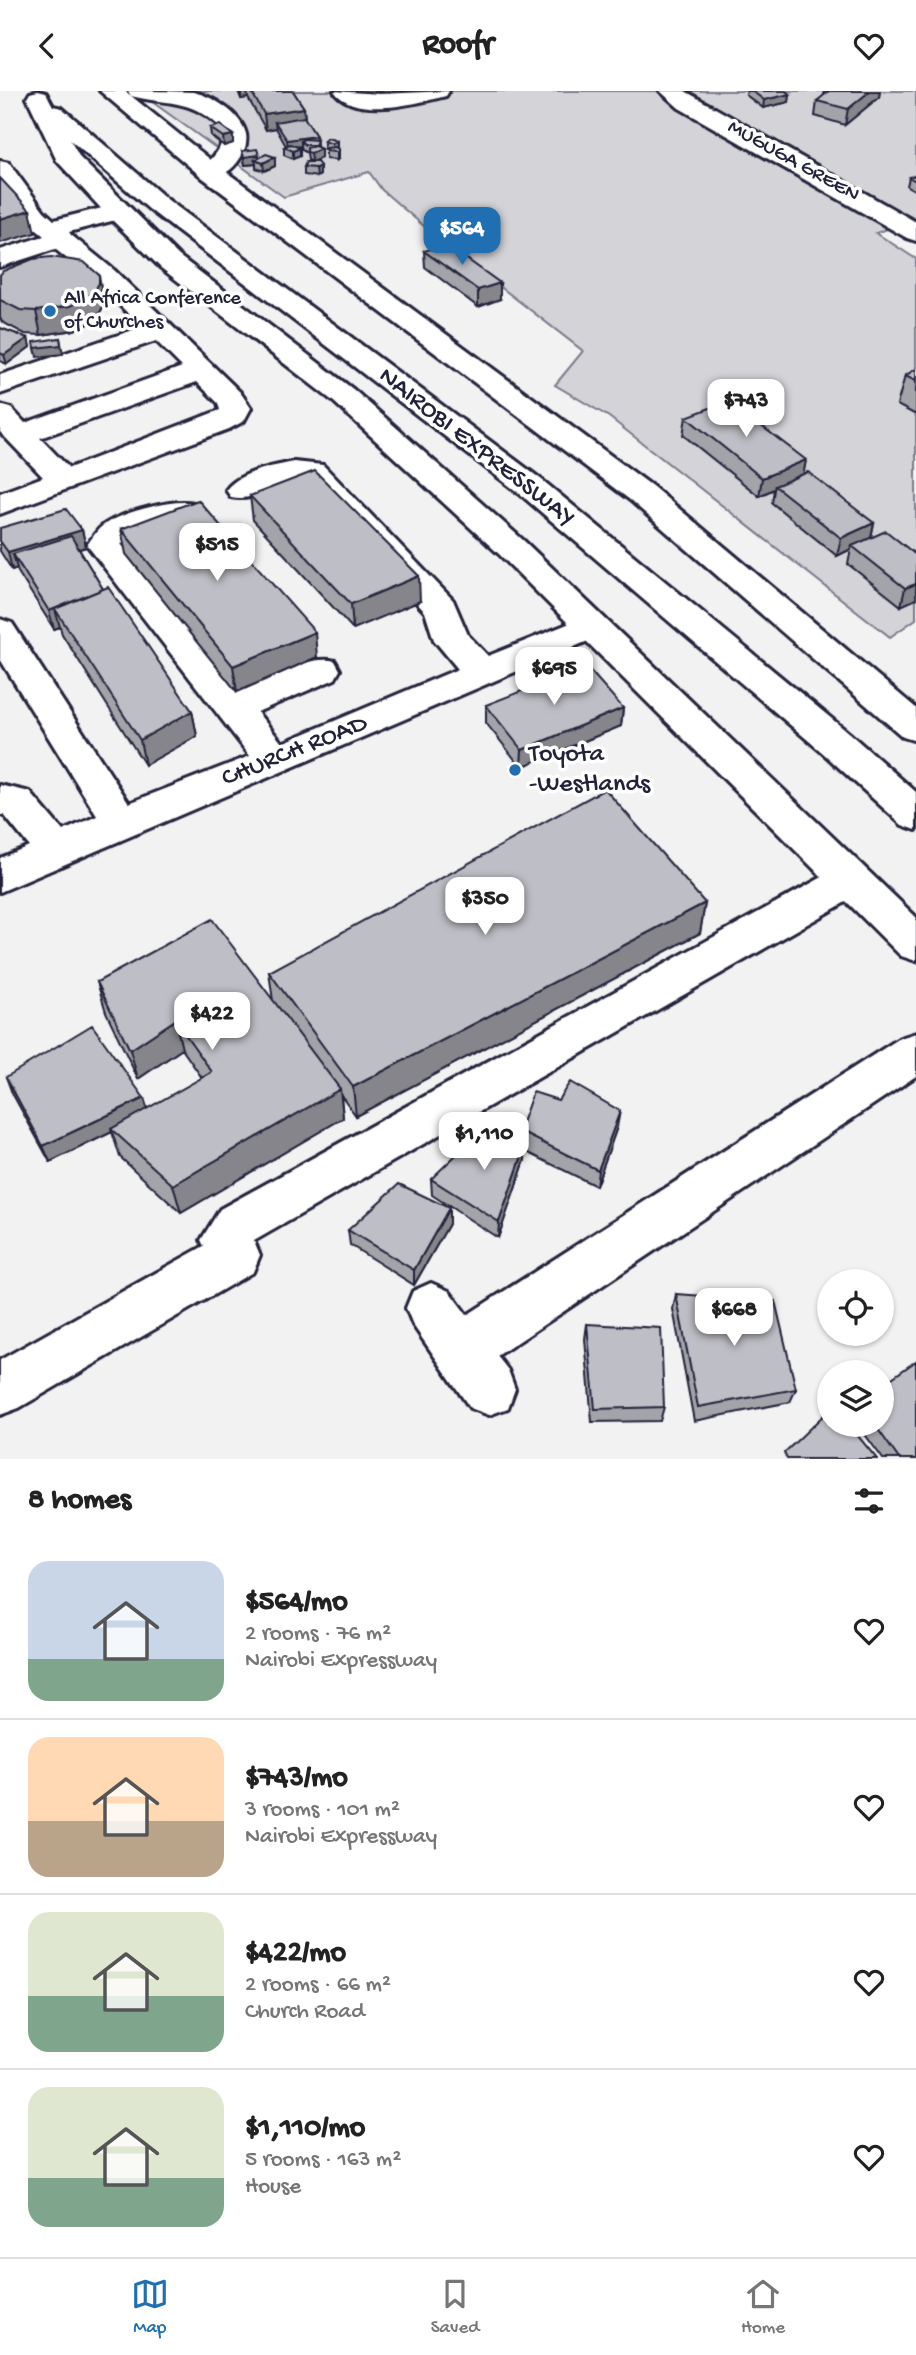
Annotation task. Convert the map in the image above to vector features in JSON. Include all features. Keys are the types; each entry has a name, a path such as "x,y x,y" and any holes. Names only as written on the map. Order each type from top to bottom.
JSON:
{"main road":[{"path":"111,91 212,173 641,493 916,728"},
{"path":"140,91 192,99 207,105 232,124 236,137 228,159 212,173"},
{"path":"345,91 378,102 405,101 438,91"},
{"name":"MUGUGA GREEN","path":"671,91 687,103 916,233"},
{"path":"33,95 69,161 170,262 344,396 511,547 916,944"},
{"name":"NAIROBI EXPRESSWAY","path":"33,95 159,205 531,487 836,743 916,814"},
{"path":"0,168 35,216 105,276 230,398 236,408 233,415 0,504"},
{"path":"0,259 54,234 118,212"},
{"path":"0,385 159,331"},
{"path":"63,480 10,425 200,371"},
{"path":"242,490 284,474 300,470 312,472 440,608 452,640 483,673"},
{"path":"183,510 122,527 107,536 104,545 275,761"},
{"name":"CHURCH ROAD","path":"0,876 121,822 275,761 590,627"},
{"path":"0,631 121,822"},
{"path":"231,708 322,670"},
{"path":"0,800 16,803 56,850"},
{"path":"0,1389 235,1255 226,1240 237,1226 851,880"},
{"path":"432,1308 475,1370 916,1052"}],"shaded area":[{"path":"137,91 916,91 916,219 876,233 916,259 916,619 890,637 609,417 555,385 583,351 440,240 382,190 369,172 284,197"}],"building":[{"path":"251,91 293,91 304,108 264,114"},
{"path":"752,91 785,91 790,94 764,100"},
{"path":"829,91 870,91 848,109 817,101"},
{"path":"304,117 316,136 287,140 275,122"},
{"path":"220,125 233,135 223,137 210,128"},
{"path":"328,138 337,141 332,144 324,141"},
{"path":"317,140 315,145 305,145 301,141"},
{"path":"290,144 300,148 293,151 284,147"},
{"path":"315,146 321,149 307,152 307,148"},
{"path":"335,147 339,150 337,152 326,151 327,148"},
{"path":"257,149 259,155 244,157 242,151"},
{"path":"266,154 275,157 263,163 255,160"},
{"path":"306,162 317,162 320,166 304,167"},
{"path":"0,178 30,210 0,219"},
{"path":"446,244 500,283 478,290 424,251"},
{"path":"51,257 84,262 99,275 99,283 94,292 70,306 36,311 20,310 0,300 0,275 3,271 33,259"},
{"path":"0,328 28,338 4,355 0,353"},
{"path":"60,338 61,345 35,348 34,342"},
{"path":"916,369 916,381 905,376"},
{"path":"729,401 806,460 762,478 686,417"},
{"path":"315,471 419,576 351,604 250,496"},
{"path":"808,472 874,523 841,538 775,486"},
{"path":"198,500 315,632 233,666 121,529"},
{"path":"66,509 82,530 8,552 0,541 0,528"},
{"path":"886,531 916,555 916,584 905,588 852,546"},
{"path":"71,536 103,589 49,611 13,554"},
{"path":"108,587 192,711 140,740 55,609"},
{"path":"586,666 623,708 522,750 486,705"},
{"path":"605,789 705,903 353,1087 269,972"},
{"path":"212,919 340,1089 173,1185 111,1129 212,1072 175,1020 130,1050 97,982"},
{"path":"92,1025 144,1098 43,1146 6,1077"},
{"path":"570,1082 620,1111 598,1170 519,1131 533,1092 558,1100"},
{"path":"485,1127 526,1144 499,1222 431,1179"},
{"path":"399,1184 449,1208 414,1270 348,1230"},
{"path":"676,1294 775,1301 796,1389 698,1407"},
{"path":"587,1324 661,1328 664,1407 595,1409"},
{"path":"916,1361 916,1459 899,1459 883,1437 894,1437 894,1377"},
{"path":"817,1421 817,1437 859,1437 877,1459 787,1459 784,1453"}],"place":[{"name":"All Africa Conference of Churches","path":"50,311"},
{"name":"Toyota -Westlands","path":"515,770"}]}
